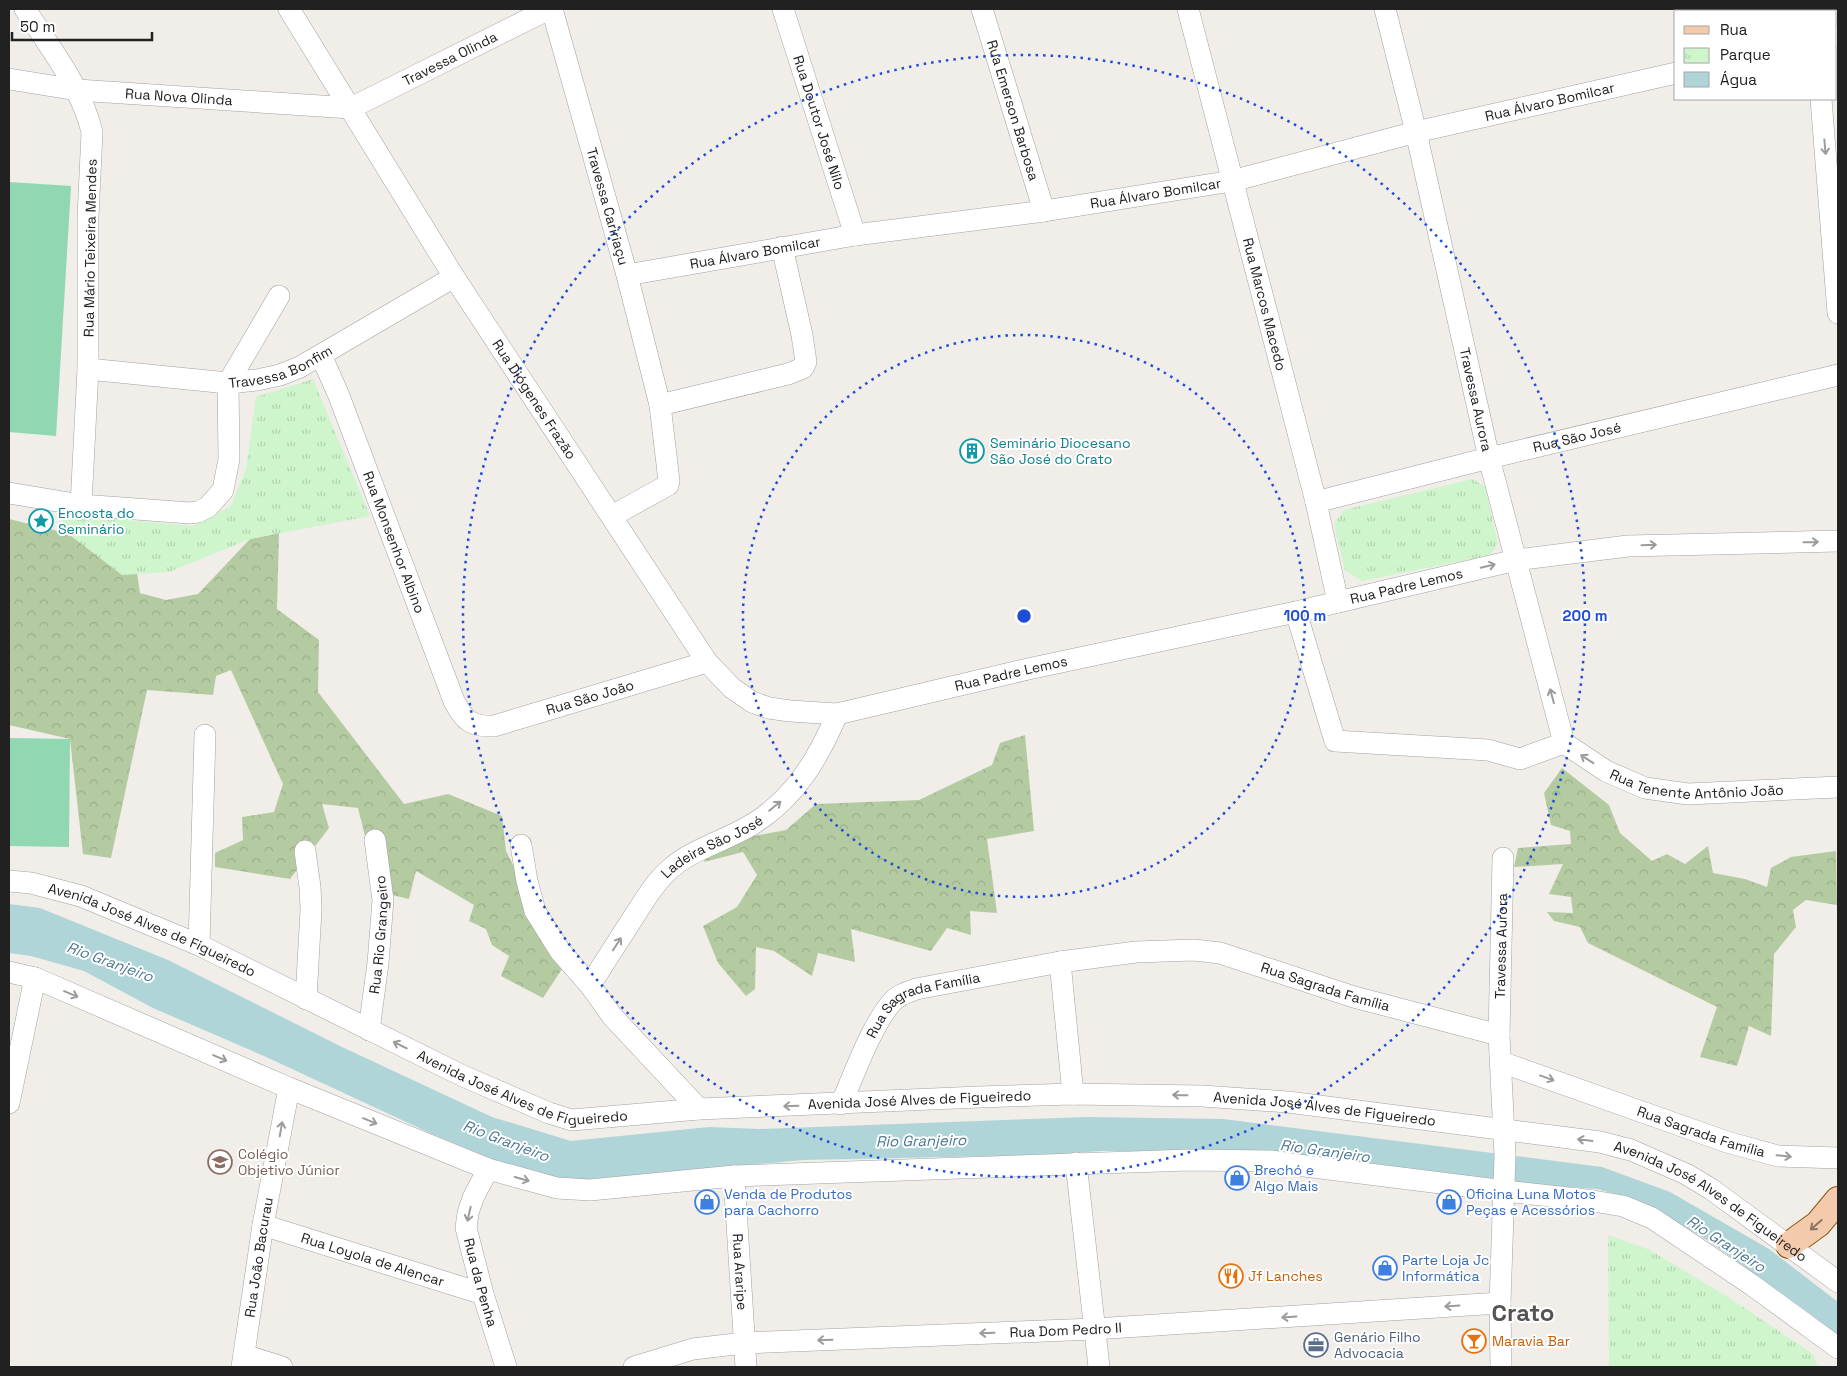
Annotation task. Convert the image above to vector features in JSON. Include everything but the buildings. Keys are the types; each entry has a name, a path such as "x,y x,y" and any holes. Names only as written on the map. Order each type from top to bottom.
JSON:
{"main road":[{"path":"1788,1245 1818,1224 1838,1200"}],"street":[{"name":"Rua Mário Teixeira Mendes","path":"25,9 77,90 89,120 92,139 88,218 88,369 81,505"},
{"name":"Rua Diógenes Frazão","path":"289,9 454,276 707,662 732,688 752,702 769,708 790,711 837,714"},
{"name":"Travessa Olinda","path":"351,108 550,9"},
{"name":"Travessa Caririaçu","path":"550,9 627,275 660,405 669,481 665,487 612,516"},
{"name":"Rua Doutor José Nilo","path":"783,9 855,235"},
{"name":"Rua Emerson Barbosa","path":"982,9 1044,211"},
{"name":"Rua Marcos Macedo","path":"1188,9 1316,502 1338,602"},
{"name":"Travessa Aurora","path":"1385,9 1416,132 1489,458 1564,743"},
{"name":"Rua Álvaro Bomilcar","path":"627,275 855,235 1044,211 1232,181 1416,132 1674,73"},
{"name":"Rua Nova Olinda","path":"9,79 77,90 351,108"},
{"path":"1821,100 1838,312"},
{"path":"660,405 788,374 803,368 806,362 806,355 782,247"},
{"name":"Travessa Bonfim","path":"88,369 228,382 258,380 280,375 300,367 454,276"},
{"path":"9,493 81,505 190,513 198,512 208,507 223,490 229,459 228,382 278,296"},
{"name":"Rua Monsenhor Albino","path":"321,355 339,396 454,702 466,719 473,724"},
{"name":"Rua São José","path":"1316,502 1489,458 1838,375"},
{"name":"Rua Padre Lemos","path":"837,714 1028,669 1296,612 1516,560 1628,546 1838,541"},
{"path":"1296,612 1335,741 1488,750 1520,759 1564,743"},
{"name":"Rua São João","path":"473,724 484,726 504,723 707,662"},
{"name":"Ladeira São José","path":"590,985 650,892 669,870 693,853 756,822 786,798 804,777 827,738 837,714"},
{"path":"199,945 206,735"},
{"name":"Rua Tenente Antônio João","path":"1564,743 1606,771 1645,788 1688,794 1838,787"},
{"name":"Rua Rio Grangeiro","path":"369,1030 378,963 383,900 375,840"},
{"path":"521,845 527,881 535,911 560,951 590,985 612,1016 699,1109"},
{"path":"305,851 311,910 306,998"},
{"name":"Travessa Aurora","path":"1499,1034 1503,858"},
{"name":"Avenida José Alves de Figueiredo","path":"9,882 31,883 81,896 199,945 463,1076 549,1113 572,1120 699,1109 1073,1094 1202,1096 1288,1102 1600,1142 1631,1150 1686,1174 1710,1189 1838,1282"},
{"name":"Rua Sagrada Família","path":"841,1104 876,1026 893,1001 902,995 916,989 1060,962 1136,952 1194,950 1220,953 1354,997 1499,1034"},
{"path":"1060,962 1073,1094"},
{"path":"9,972 35,978 289,1088 488,1169 557,1188 590,1190 734,1176 1076,1163 1271,1160 1305,1166 1623,1206 1652,1218 1752,1285 1838,1348"},
{"path":"9,1104 35,978"},
{"path":"1499,1034 1505,1191 1500,1303 1501,1367"},
{"name":"Rua Sagrada Família","path":"1501,1062 1727,1142 1778,1156 1838,1158"},
{"name":"Rua João Bacurau","path":"243,1361 264,1225 289,1088"},
{"path":"1076,1163 1099,1367"},
{"name":"Rua da Penha","path":"488,1169 468,1213 466,1228 483,1294 506,1367"},
{"name":"Rua Araripe","path":"734,1176 746,1367"},
{"name":"Rua Loyola de Alencar","path":"264,1225 483,1294"},
{"name":"Rua Dom Pedro II","path":"634,1367 693,1349 744,1343 1094,1329 1500,1303"},
{"path":"243,1361 282,1367"}],"green space":[{"path":"9,182 71,186 56,436 9,432"},
{"path":"313,379 370,516 250,539 169,572 122,575 71,536 59,514 193,526 231,506 246,469 256,397"},
{"path":"1473,479 1485,487 1498,544 1490,555 1362,581 1345,570 1334,524 1344,510"},
{"path":"9,519 71,536 137,573 140,593 166,600 198,594 250,539 279,533 277,609 319,640 318,692 404,804 448,794 502,816 506,851 566,970 562,969 543,998 501,976 509,956 492,945 486,929 469,921 474,905 416,871 409,899 379,892 358,808 322,804 329,828 290,879 215,867 215,853 243,840 242,817 274,812 283,784 231,670 216,676 213,695 147,690 111,858 83,854 70,739 9,725"},
{"path":"1025,735 1034,831 987,839 997,913 970,911 971,935 947,928 931,951 851,929 855,962 818,953 812,976 774,951 756,947 755,989 746,996 718,963 703,926 737,907 757,875 743,852 704,862 711,844 786,830 816,804 919,800 992,765 1000,743"},
{"path":"9,738 70,739 69,847 9,846"},
{"path":"1562,768 1609,805 1620,833 1652,861 1667,854 1685,864 1708,846 1713,873 1745,879 1767,887 1771,868 1791,857 1836,851 1837,905 1806,900 1793,910 1796,927 1774,954 1771,1036 1749,1026 1737,1066 1700,1057 1717,1007 1588,943 1580,927 1554,921 1547,912 1573,913 1571,897 1549,894 1563,864 1514,867 1518,848 1571,844 1570,831 1551,825 1544,793"},
{"path":"1608,1235 1650,1250 1728,1297 1813,1354 1818,1367 1609,1367"}],"water":[{"name":"Rio Granjeiro","path":"9,904 40,908 168,960 342,1047 492,1117 571,1141 709,1127 759,1129 1087,1117 1223,1119 1602,1167 1670,1192 1769,1249 1838,1302 1838,1335 1707,1240 1639,1201 1597,1189 1513,1183 1223,1151 1101,1151 1046,1155 803,1160 571,1181 540,1177 432,1134 264,1056 153,1008 84,971 31,956 9,953"}],"place":[{"name":"Seminário Diocesano São José do Crato","path":"972,451"},
{"name":"Encosta do Seminário","path":"41,521"},
{"name":"Colégio Objetivo Júnior","path":"220,1162"},
{"name":"Brechó e Algo Mais","path":"1237,1178"},
{"name":"Venda de Produtos para Cachorro","path":"707,1202"},
{"name":"Oficina Luna Motos Peças e Acessórios","path":"1449,1202"},
{"name":"Parte Loja Jc Informática","path":"1385,1268"},
{"name":"Jf Lanches","path":"1231,1276"},
{"name":"Maravia Bar","path":"1474,1341"},
{"name":"Genário Filho Advocacia","path":"1316,1345"}],"district":[{"name":"Crato","path":"1523,1313"}]}
